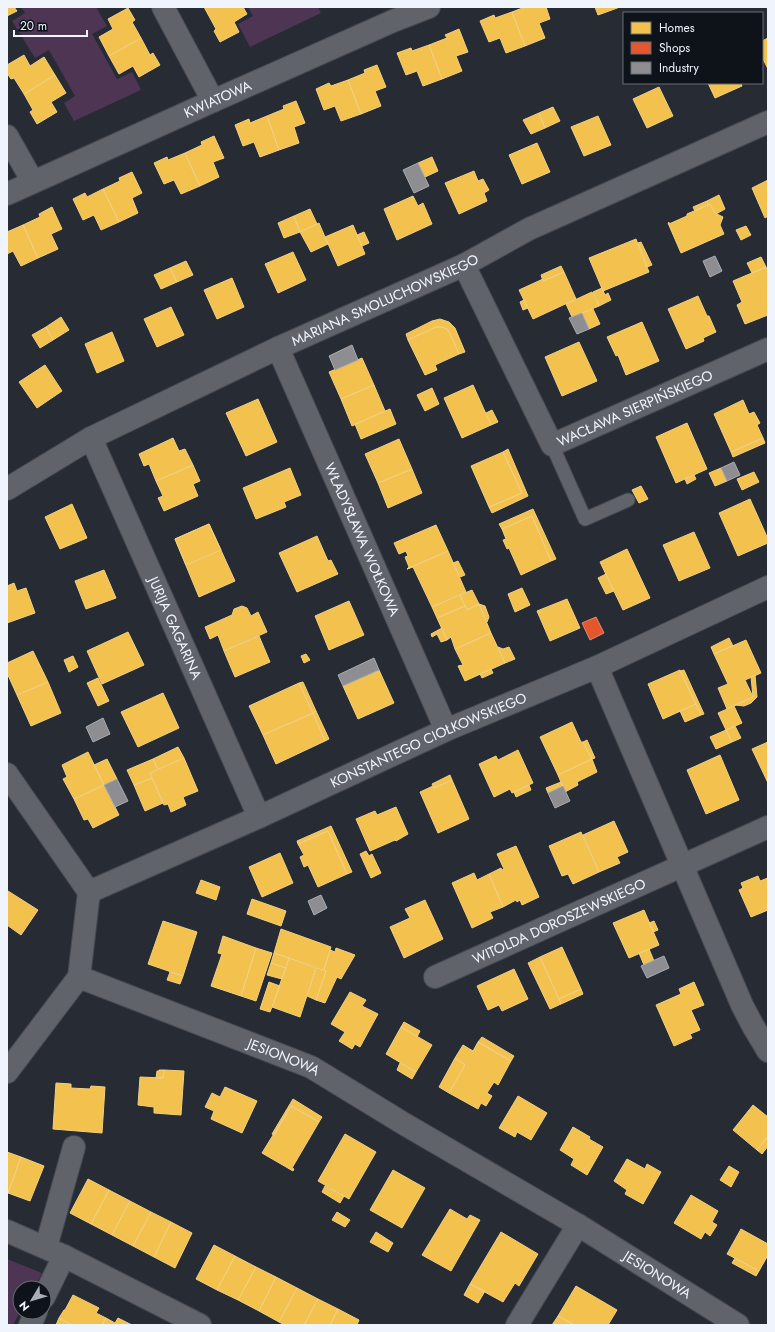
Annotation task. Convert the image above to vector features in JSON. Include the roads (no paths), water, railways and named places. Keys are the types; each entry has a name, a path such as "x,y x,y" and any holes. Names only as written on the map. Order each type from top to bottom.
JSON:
{"street":[{"path":"163,7 213,101"},
{"name":"KWIATOWA","path":"7,194 213,101 389,14 429,7"},
{"name":"MARIANA SMOLUCHOWSKIEGO","path":"7,489 92,438 278,348 464,265 529,229 768,122"},
{"path":"7,136 33,182"},
{"name":"WACŁAWA SIERPIŃSKIEGO","path":"464,265 552,445 768,349"},
{"name":"WŁADYSŁAWA WOŁKOWA","path":"278,348 446,730"},
{"name":"JURIJA GAGARINA","path":"92,438 259,817"},
{"name":"KONSTANTEGO CIOŁKOWSKIEGO","path":"89,892 259,817 446,730 597,667 768,587"},
{"path":"597,667 742,1005 768,1051"},
{"path":"7,774 89,892 79,977 7,1072"},
{"name":"WITOLDA DOROSZEWSKIEGO","path":"436,977 768,827"},
{"name":"JESIONOWA","path":"79,977 311,1068 406,1125 578,1224 738,1325"},
{"path":"48,1280 55,1252 74,1147"},
{"path":"517,1325 578,1224"},
{"path":"7,1231 55,1252 177,1320 200,1325"}],"lane":[{"path":"552,445 585,519 628,500"}]}
